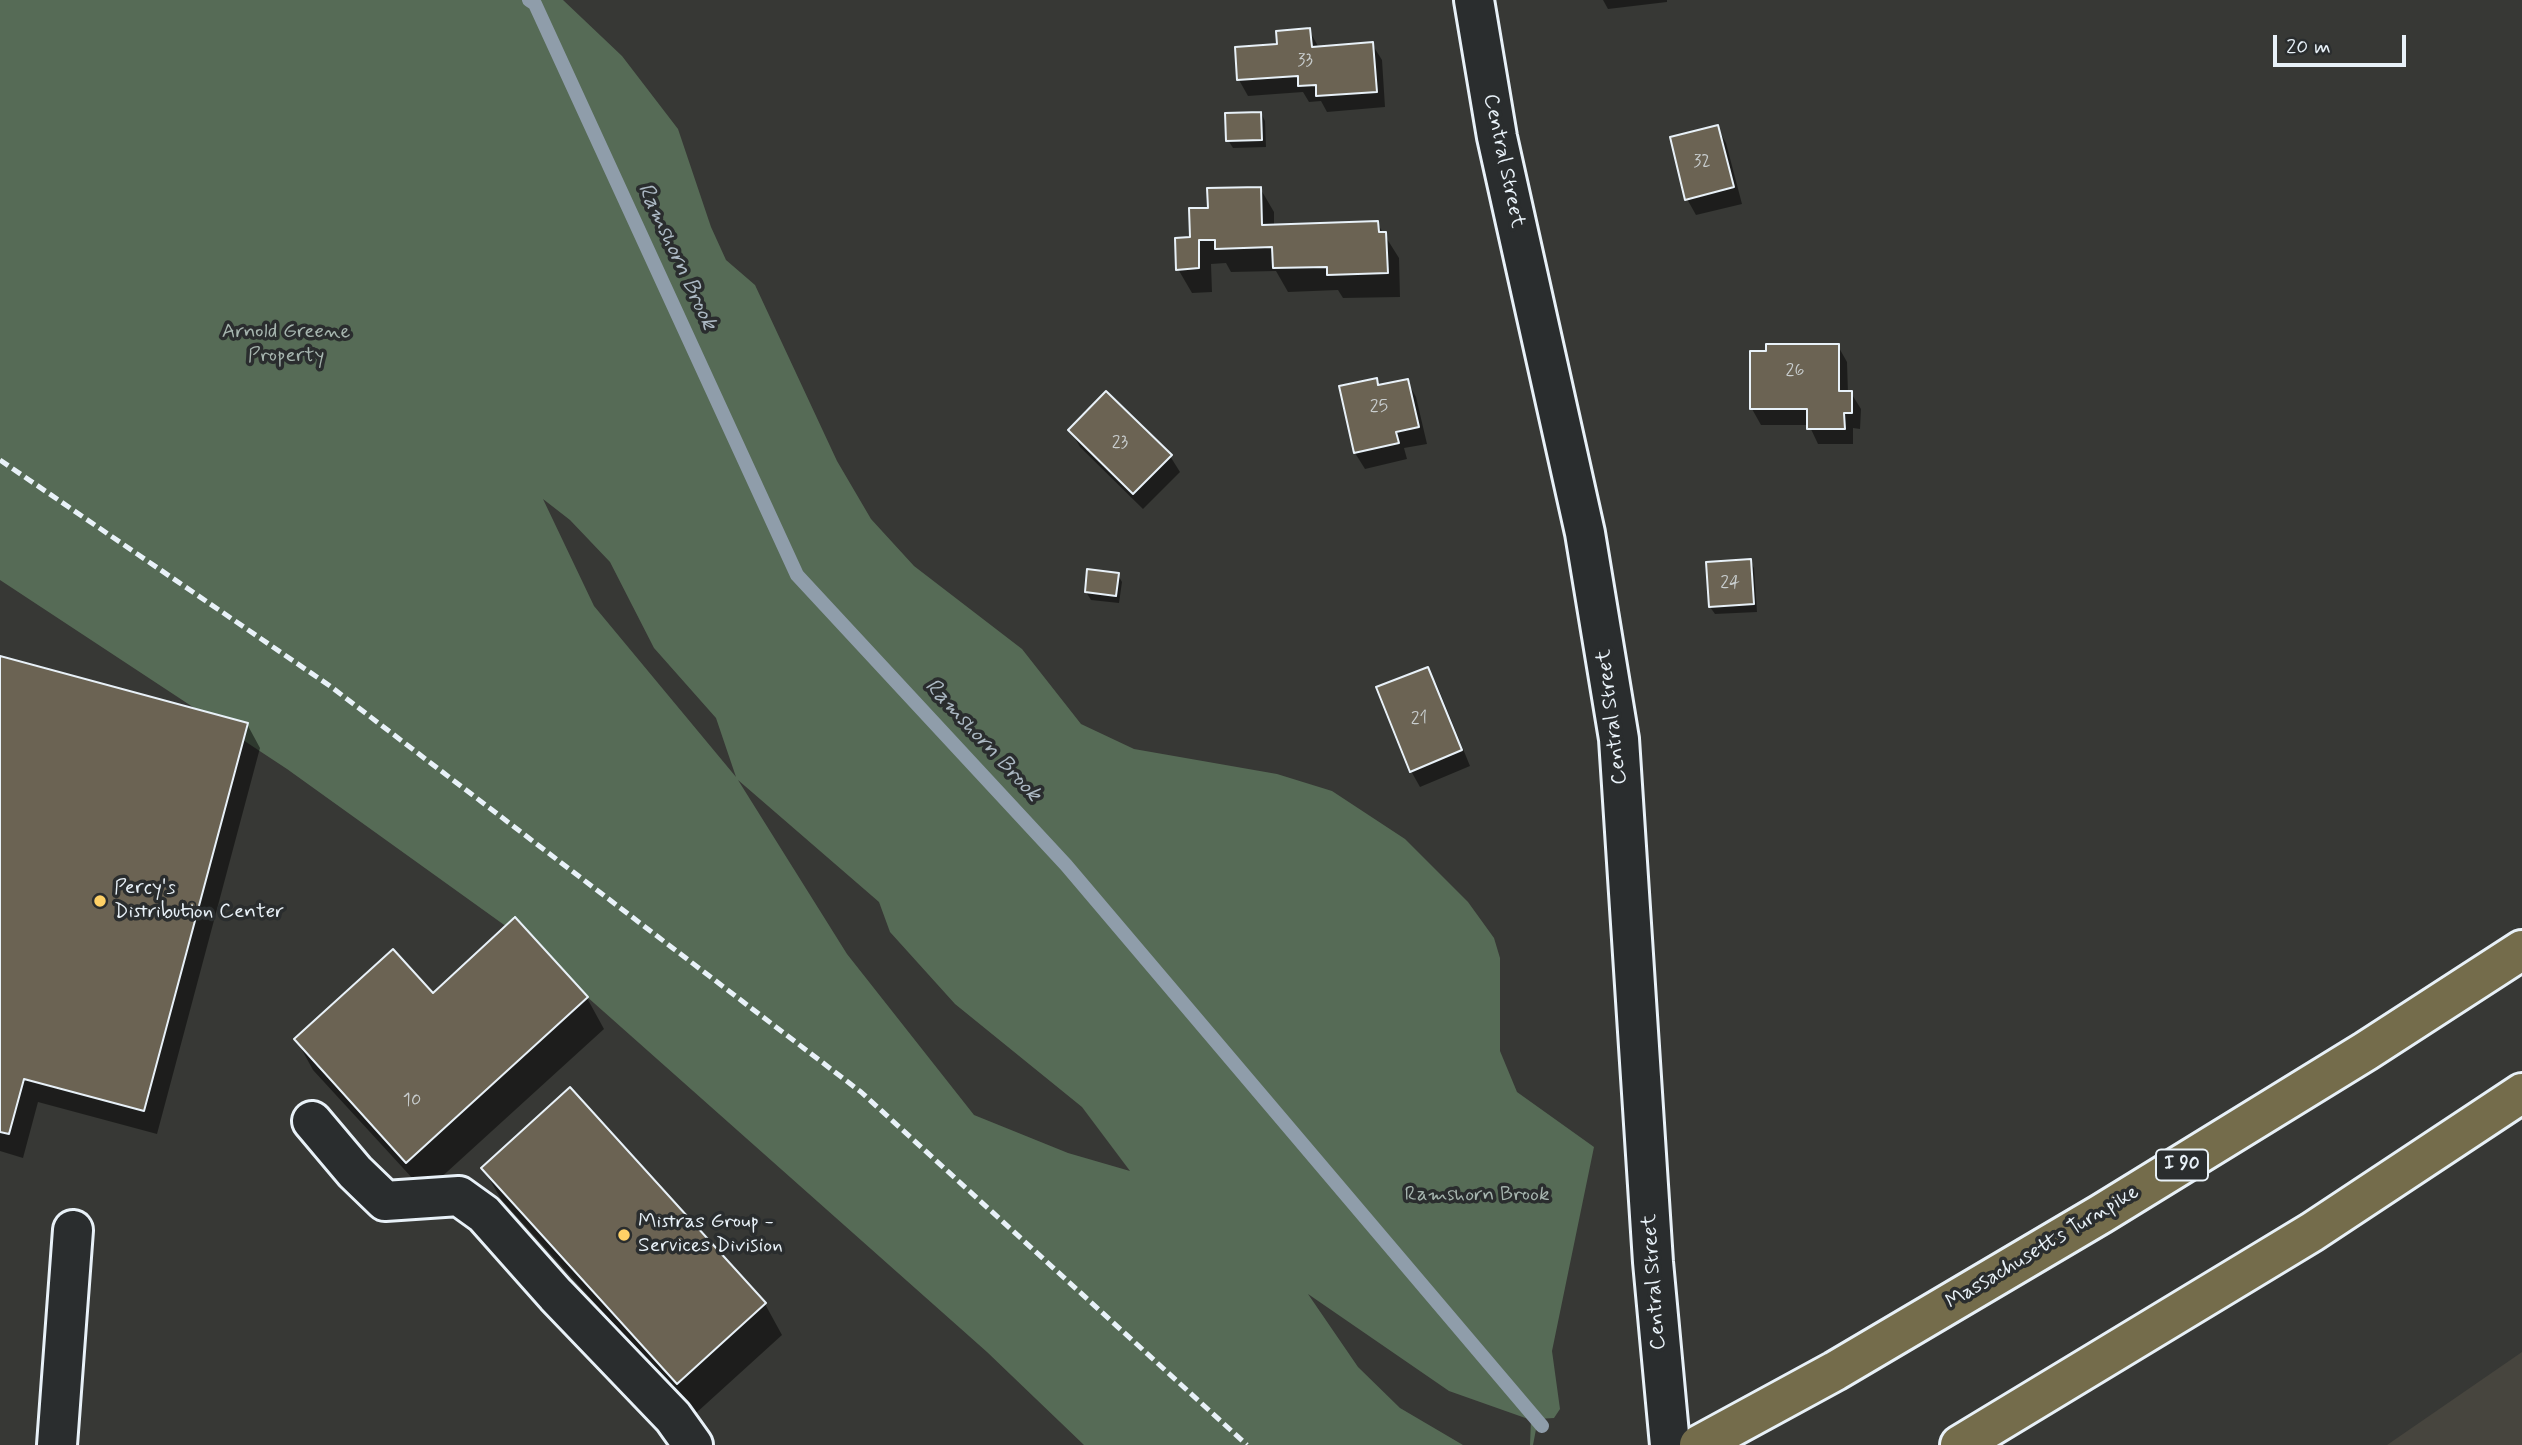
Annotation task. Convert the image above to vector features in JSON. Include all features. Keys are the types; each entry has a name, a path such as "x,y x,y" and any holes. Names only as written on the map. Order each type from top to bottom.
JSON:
{"highway":[{"name":"Massachusetts Turnpike","path":"1699,1445 1835,1371 2233,1134 2522,950"},
{"path":"1960,1445 2312,1232 2522,1093"}],"street":[{"name":"Central Street","path":"1474,0 1497,137 1585,533 1619,738 1653,1262 1670,1445"},
{"path":"312,1121 355,1172 385,1201 459,1196 484,1214 556,1295 673,1418 693,1445"},
{"path":"57,1445 73,1230"}],"shaded area":[{"path":"2522,1352 2522,1445 2387,1445"}],"green space":[{"name":"Arnold Greene Property","path":"0,0 563,0 622,56 678,129 711,227 726,260 755,285 837,461 871,519 914,566 1022,649 1081,724 1134,749 1277,774 1332,791 1405,839 1468,902 1494,938 1500,958 1500,1051 1517,1092 1594,1147 1552,1351 1560,1409 1554,1418 1538,1419 1533,1445 1530,1445 1531,1420 1449,1391 1308,1294 1358,1367 1400,1408 1463,1445 1084,1445 987,1352 514,932 287,769 0,580","holes":["543,499 570,520 610,562 654,648 716,718 736,777 594,606","738,780 879,902 890,932 955,1004 1082,1107 1130,1171 1068,1153 974,1115 847,954"]}],"building":[{"path":"1310,28 1312,47 1373,42 1377,92 1316,96 1316,85 1298,86 1298,76 1237,80 1235,47 1277,44 1276,31"},
{"path":"1261,112 1262,140 1226,141 1225,113"},
{"path":"1718,125 1734,187 1685,200 1670,137"},
{"path":"1261,187 1262,225 1378,221 1379,232 1386,232 1388,273 1327,275 1327,267 1273,268 1272,247 1215,249 1215,240 1199,240 1199,268 1176,270 1175,238 1190,237 1189,208 1208,208 1207,188"},
{"path":"1766,344 1839,344 1839,391 1852,391 1852,413 1844,413 1845,429 1807,429 1807,409 1750,409 1750,351 1766,351"},
{"path":"1377,378 1378,385 1408,379 1419,427 1396,432 1399,443 1354,453 1339,386"},
{"path":"1106,391 1172,455 1133,494 1068,430"},
{"path":"1751,559 1754,604 1709,607 1706,562"},
{"path":"1087,569 1119,573 1116,596 1085,592"},
{"name":"Percy's Distribution Center","path":"0,656 248,723 144,1111 24,1079 9,1134 0,1132"},
{"path":"1428,667 1462,750 1410,772 1376,687"},
{"path":"515,917 588,997 406,1163 294,1039 393,949 433,993"},
{"name":"Mistras Group - Services Division","path":"570,1087 766,1303 677,1384 481,1168"}],"waterway":[{"name":"Ramshorn Brook","path":"529,0 535,4 797,575 1066,865 1542,1426"}],"railway":[{"path":"0,460 330,686 861,1092 1247,1445"}],"place":[{"name":"Percy's Distribution Center","path":"100,901"},
{"name":"Mistras Group - Services Division","path":"624,1235"}]}
